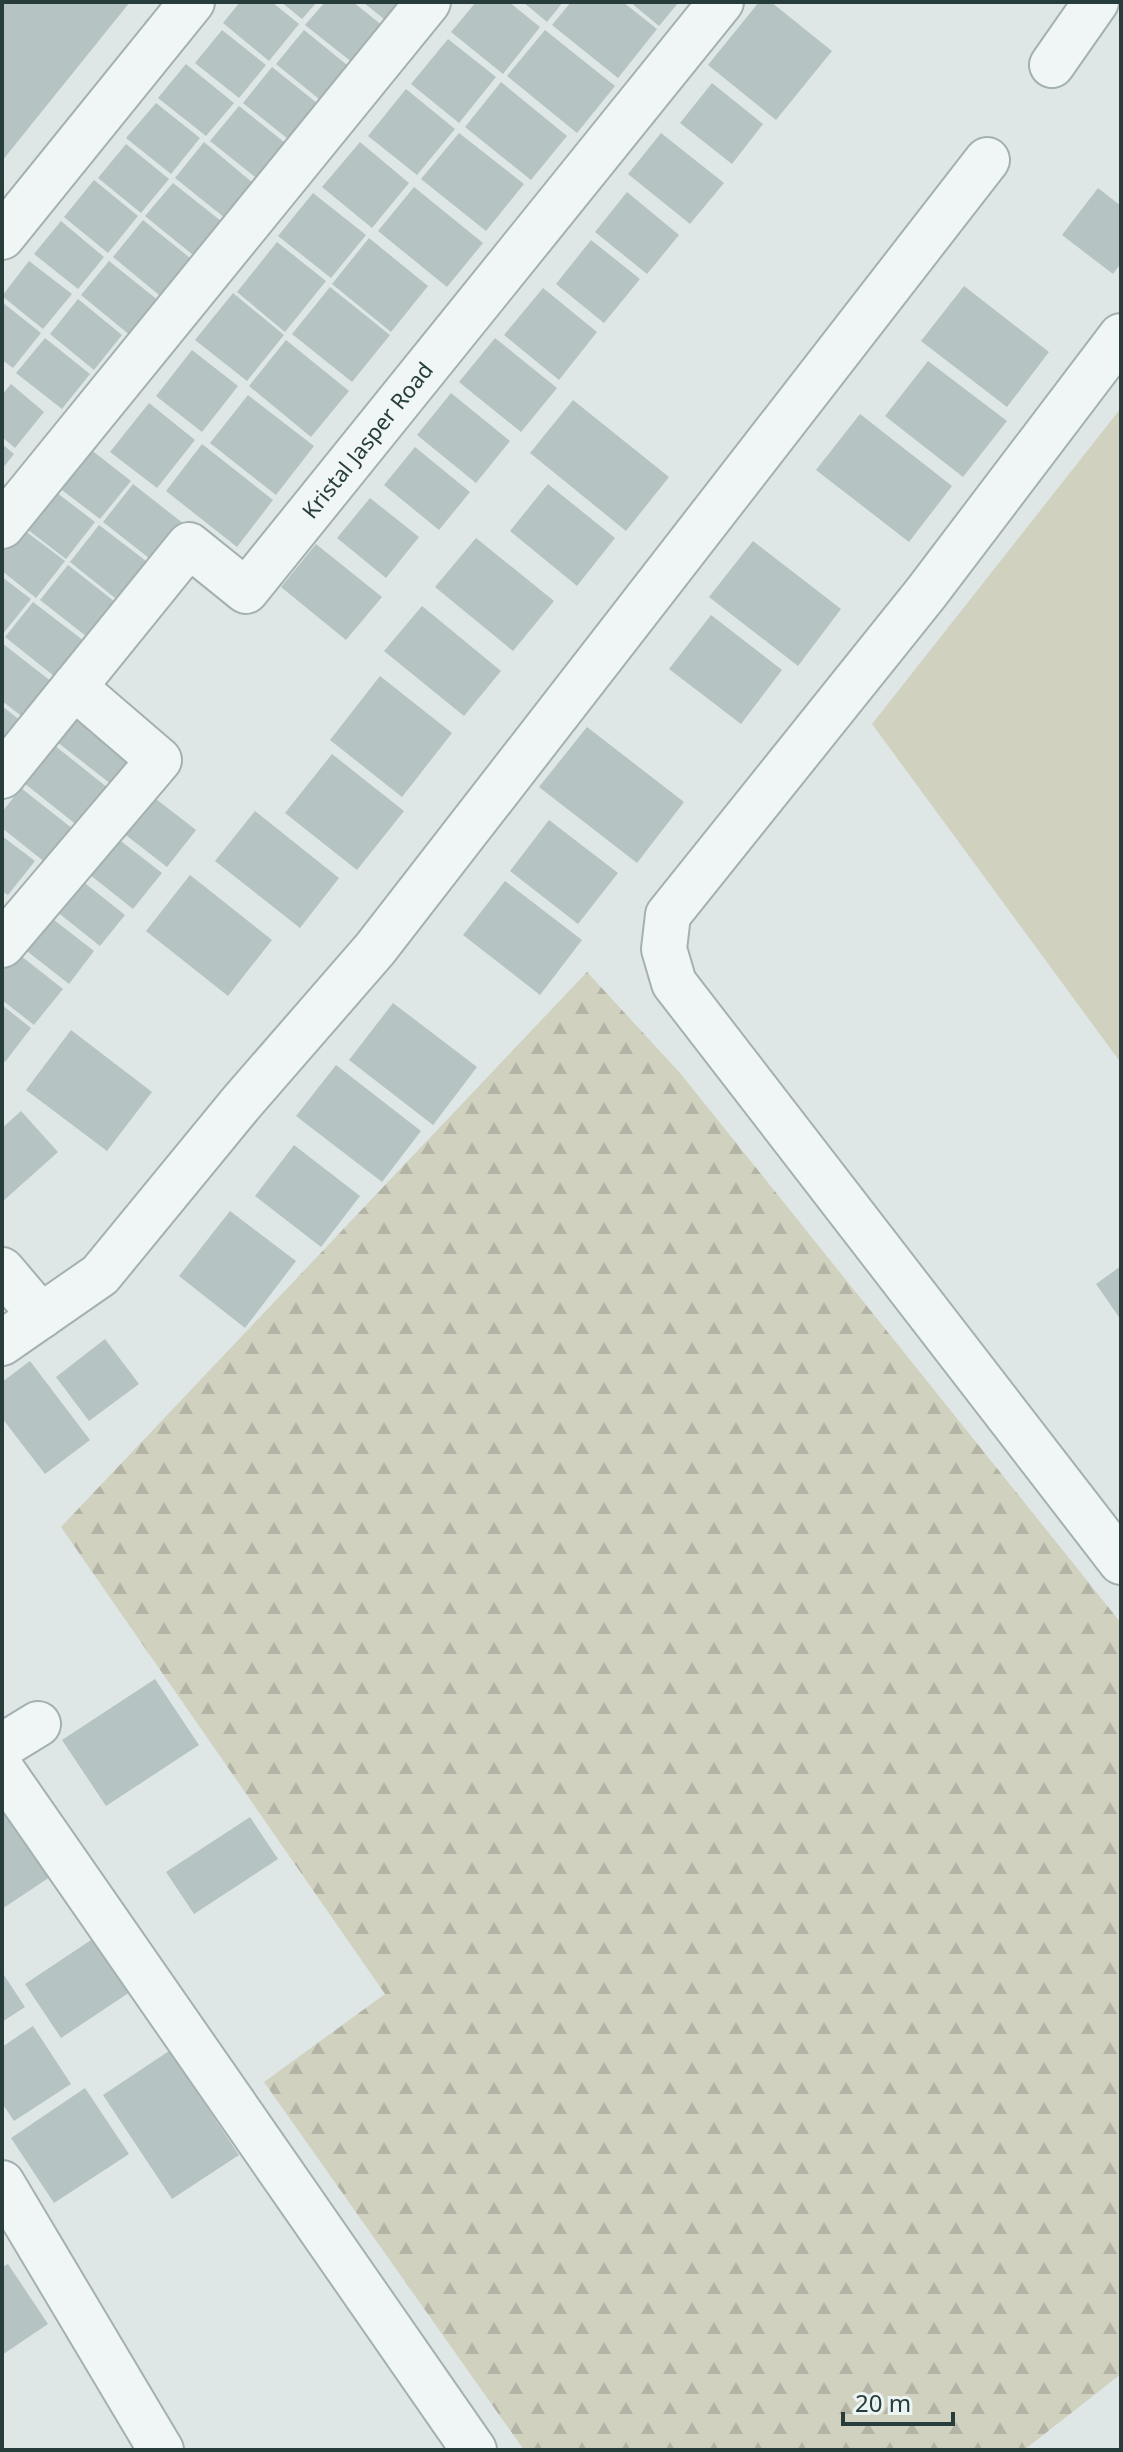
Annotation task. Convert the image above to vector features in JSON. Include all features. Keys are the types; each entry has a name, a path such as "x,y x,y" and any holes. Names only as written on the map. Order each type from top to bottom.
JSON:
{"street":[{"path":"2,237 192,2"},
{"path":"2,526 428,2"},
{"name":"Kristal Jasper Road","path":"2,776 189,545 246,591 721,2"},
{"path":"1052,65 1096,2"},
{"path":"2,1343 100,1275 242,1102 375,949 987,160"},
{"path":"1121,336 926,593 668,915 664,949 674,983 1121,1562"},
{"path":"2,945 159,760 74,687"},
{"path":"2,1270 41,1316"},
{"path":"2,1770 474,2450"},
{"path":"2,2183 161,2450"}],"green space":[{"path":"1121,408 1121,1063 872,724"},
{"path":"587,972 680,1073 1121,1623 1121,2374 1024,2450 524,2450 264,2082 385,1994 61,1527"}],"building":[{"path":"2,2 130,2 2,161"},
{"path":"240,2 272,2 299,24 269,61 223,23"},
{"path":"281,2 317,2 302,19"},
{"path":"325,2 353,2 383,26 353,63 305,25"},
{"path":"363,2 398,2 384,19"},
{"path":"476,2 509,2 540,27 503,74 451,32"},
{"path":"523,2 563,2 547,22"},
{"path":"571,2 623,2 657,29 618,78 552,25"},
{"path":"630,2 679,2 659,26"},
{"path":"759,2 771,2 832,51 776,120 708,65"},
{"path":"222,30 266,65 239,98 195,63"},
{"path":"304,30 352,69 324,103 276,64"},
{"path":"545,30 615,86 577,133 507,76"},
{"path":"448,39 496,77 459,123 411,84"},
{"path":"186,64 234,103 206,136 158,98"},
{"path":"272,67 322,107 293,143 243,103"},
{"path":"501,82 567,136 531,180 465,127"},
{"path":"712,83 763,124 732,164 680,123"},
{"path":"406,89 455,129 417,175 368,136"},
{"path":"156,103 200,138 171,174 126,138"},
{"path":"239,106 289,146 260,181 210,141"},
{"path":"459,133 524,184 486,231 421,179"},
{"path":"661,133 724,183 690,224 628,174"},
{"path":"204,142 253,183 225,218 175,178"},
{"path":"360,142 409,183 372,228 322,187"},
{"path":"126,144 169,179 141,213 98,178"},
{"path":"94,180 138,216 108,253 64,217"},
{"path":"173,183 221,221 193,255 145,216"},
{"path":"414,187 483,243 447,287 378,231"},
{"path":"1098,188 1121,206 1121,263 1113,274 1062,235"},
{"path":"627,192 679,235 647,274 595,232"},
{"path":"313,193 366,235 331,278 278,236"},
{"path":"143,220 195,262 164,299 113,257"},
{"path":"61,221 104,257 78,289 34,254"},
{"path":"369,238 428,286 391,332 332,284"},
{"path":"591,240 640,279 604,323 556,284"},
{"path":"277,242 326,281 285,332 237,292"},
{"path":"29,261 72,294 43,329 2,296"},
{"path":"109,261 159,301 131,336 81,295"},
{"path":"964,286 1049,352 1007,407 921,341"},
{"path":"330,287 390,335 352,382 292,334"},
{"path":"543,288 597,332 559,380 504,335"},
{"path":"233,293 284,335 247,381 195,340"},
{"path":"78,299 122,335 94,370 50,334"},
{"path":"2,302 41,333 13,368 2,360"},
{"path":"45,338 90,374 62,409 16,373"},
{"path":"495,338 557,388 521,432 459,382"},
{"path":"286,340 349,391 311,437 249,386"},
{"path":"192,350 238,386 202,432 156,396"},
{"path":"928,361 1007,421 963,477 885,416"},
{"path":"11,384 44,412 15,448 2,437 2,395"},
{"path":"451,393 510,441 476,483 417,435"},
{"path":"248,395 314,446 276,495 210,443"},
{"path":"573,400 669,477 626,531 530,453"},
{"path":"149,403 195,440 157,488 110,452"},
{"path":"860,414 952,486 909,542 816,470"},
{"path":"2,444 14,454 2,469"},
{"path":"202,444 273,500 237,547 166,491"},
{"path":"85,445 131,481 100,519 54,484"},
{"path":"415,447 470,492 439,530 384,485"},
{"path":"133,484 184,524 154,562 103,522"},
{"path":"548,484 615,538 577,586 510,531"},
{"path":"52,489 95,522 66,559 23,526"},
{"path":"370,498 419,537 386,578 337,538"},
{"path":"16,524 65,561 36,598 2,571 2,541"},
{"path":"99,525 150,564 120,602 70,562"},
{"path":"476,538 554,601 513,651 435,587"},
{"path":"753,541 841,609 798,666 709,597"},
{"path":"316,544 382,597 346,640 281,587"},
{"path":"68,565 119,605 91,640 40,600"},
{"path":"2,577 31,599 2,635"},
{"path":"33,602 88,644 59,680 5,637"},
{"path":"422,606 501,671 464,716 384,651"},
{"path":"711,615 782,670 741,724 669,669"},
{"path":"2,643 52,682 24,718 2,701"},
{"path":"380,676 452,733 402,797 330,740"},
{"path":"2,706 21,721 2,744"},
{"path":"71,714 129,760 111,784 52,738"},
{"path":"587,727 684,802 637,863 539,787"},
{"path":"49,741 108,788 78,826 19,779"},
{"path":"332,754 404,811 357,870 285,813"},
{"path":"21,788 73,829 46,863 2,828 2,812"},
{"path":"147,792 196,830 167,867 118,829"},
{"path":"255,811 339,878 300,928 215,861"},
{"path":"549,820 618,873 578,924 510,871"},
{"path":"2,836 35,861 8,895 2,891"},
{"path":"117,838 162,873 133,909 89,874"},
{"path":"190,875 272,940 228,996 146,931"},
{"path":"81,880 125,915 100,946 56,911"},
{"path":"505,881 582,940 540,995 463,935"},
{"path":"49,916 94,951 69,984 23,948"},
{"path":"16,952 63,989 34,1025 2,1000 2,970"},
{"path":"393,1003 477,1067 433,1125 349,1060"},
{"path":"2,1005 31,1028 5,1062 2,1059"},
{"path":"71,1030 152,1092 107,1151 26,1090"},
{"path":"336,1065 421,1131 382,1182 296,1116"},
{"path":"21,1111 58,1152 2,1202 2,1128"},
{"path":"294,1145 360,1196 321,1247 255,1196"},
{"path":"230,1211 296,1261 245,1328 179,1276"},
{"path":"1121,1266 1121,1320 1096,1284"},
{"path":"105,1339 139,1384 89,1421 56,1377"},
{"path":"30,1361 90,1440 45,1474 2,1418 2,1382"},
{"path":"155,1679 199,1745 106,1806 62,1740"},
{"path":"2,1799 53,1875 2,1909"},
{"path":"250,1817 278,1859 194,1914 166,1872"},
{"path":"100,1934 136,1988 61,2038 25,1984"},
{"path":"2,1972 25,2007 2,2022"},
{"path":"33,2026 71,2084 14,2121 2,2103 2,2047"},
{"path":"169,2051 239,2155 172,2199 103,2095"},
{"path":"85,2088 129,2154 54,2203 11,2138"},
{"path":"8,2264 48,2324 2,2355 2,2267"}]}
